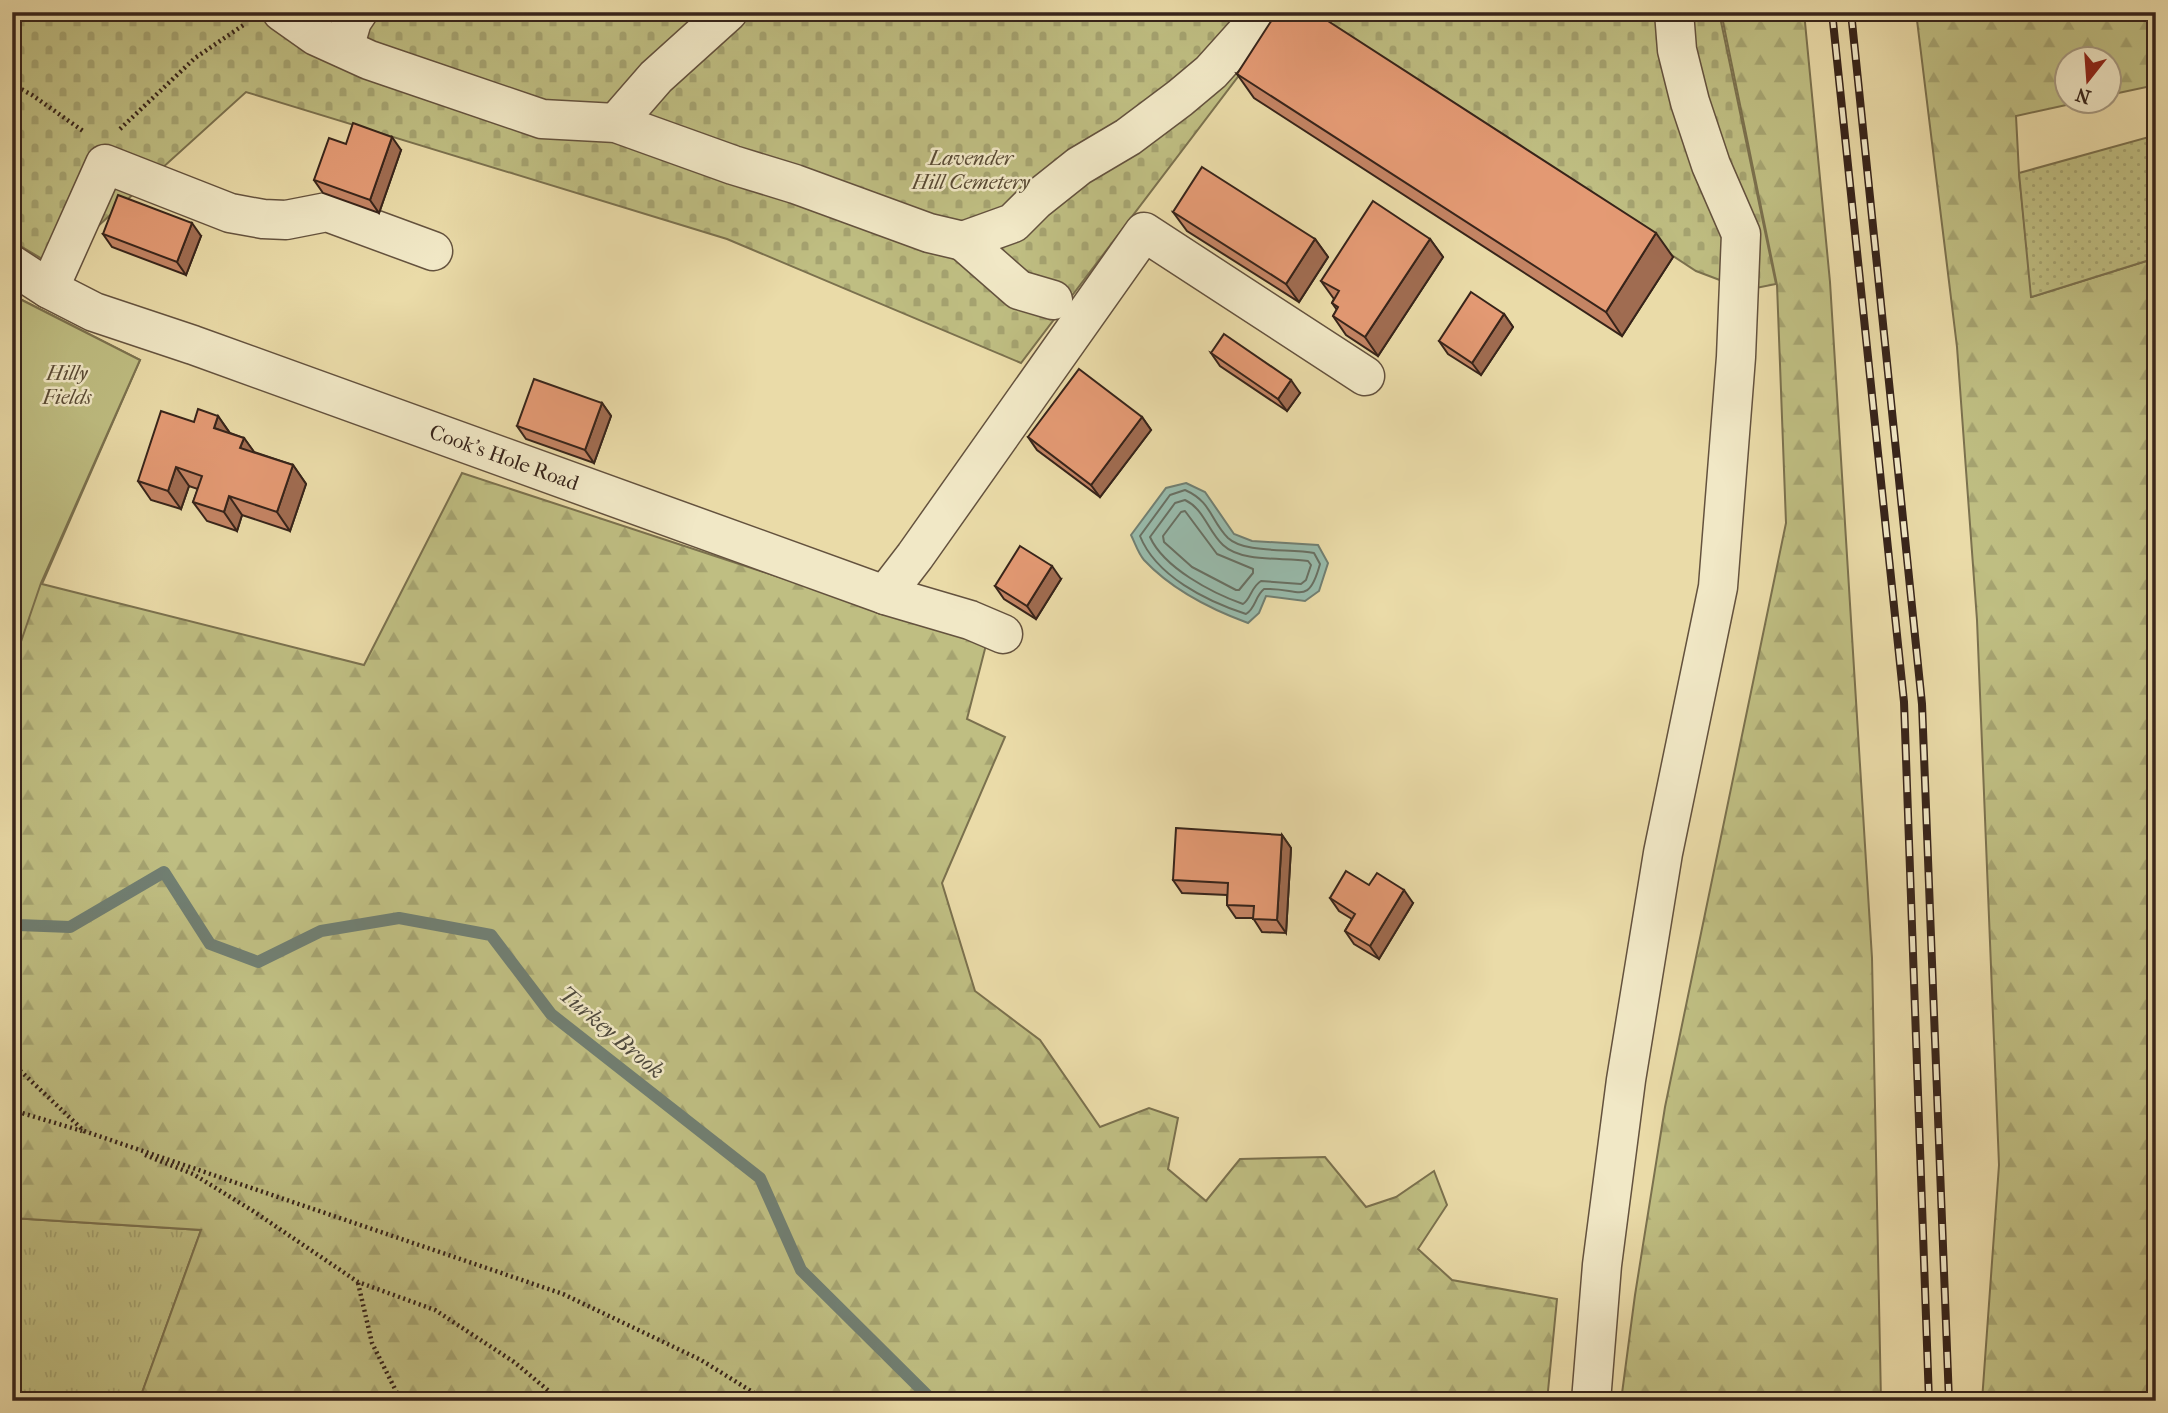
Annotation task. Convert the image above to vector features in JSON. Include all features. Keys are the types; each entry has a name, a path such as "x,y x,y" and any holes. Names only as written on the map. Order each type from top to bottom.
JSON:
{"street":[{"path":"344,48 352,21 358,12"},
{"path":"616,122 656,77 729,12"},
{"path":"1591,1401 1602,1265 1626,1080 1663,853 1718,587 1736,357 1741,234 1711,165 1690,102 1677,50 1674,12"},
{"path":"269,15 287,18 316,36 369,60 542,119 616,122 929,233 963,241 1019,289 1053,300"},
{"path":"963,241 1013,223 1035,201 1079,166 1128,137 1149,121 1211,72 1254,16"},
{"path":"49,289 105,164 230,214 286,220 327,212 433,251"},
{"path":"885,595 1144,232 1365,376"},
{"name":"Cook's Hole Road","path":"12,265 49,289 94,312 885,595 970,620 1003,634"}],"path":[{"path":"113,136 195,58 269,15"},
{"path":"12,85 32,95 94,139"},
{"path":"12,1063 84,1131 193,1174 358,1282 435,1310 514,1362 561,1401"},
{"path":"12,1110 84,1131 563,1294 701,1360 767,1401"},
{"path":"358,1282 372,1343 401,1401"}],"green space":[{"name":"Lavender Hill Cemetery","path":"12,12 1287,12 1021,363 727,239 246,92 54,266 12,241"},
{"path":"1300,12 1719,12 1776,284 1746,290 1696,271"},
{"path":"1721,12 1804,12 1830,282 1872,958 1881,1401 1621,1401 1665,1107 1786,523 1777,285"},
{"path":"1916,12 2156,12 2156,85 2122,92 2122,46 2052,46 2052,108 2016,116 2032,297 2156,258 2156,1401 1982,1401 1999,1165 1977,620 1957,347"},
{"path":"2156,135 2156,258 2031,297 2019,173"},
{"path":"12,295 140,360 42,584 364,665 462,473 986,645 967,719 1005,737 942,883 975,991 1040,1040 1100,1127 1149,1108 1178,1118 1168,1169 1206,1201 1240,1159 1325,1157 1366,1207 1396,1197 1434,1171 1447,1205 1418,1249 1452,1280 1557,1299 1547,1401 139,1401 201,1230 12,1218"},
{"name":"Hilly Fields","path":"12,295 140,360 41,583 12,668"},
{"path":"12,1218 201,1230 139,1401 12,1401"}],"water":[{"path":"1186,483 1205,492 1234,534 1252,541 1318,545 1328,563 1319,591 1305,601 1266,596 1259,613 1248,623 1206,605 1167,581 1144,560 1131,535 1166,488"}],"building":[{"path":"1277,12 1314,12 1656,233 1606,312 1237,74"},
{"path":"353,123 392,137 370,200 314,180 329,138 346,144"},
{"path":"1202,167 1315,239 1286,284 1173,212"},
{"path":"118,195 192,223 177,262 103,234"},
{"path":"1373,201 1430,239 1365,337 1333,316 1338,307 1332,303 1339,291 1321,281"},
{"path":"1471,292 1504,314 1472,363 1439,341"},
{"path":"1224,334 1291,380 1278,399 1211,353"},
{"path":"1079,369 1142,417 1091,485 1028,437"},
{"path":"534,379 602,403 585,450 517,426"},
{"path":"198,409 218,416 214,428 244,438 240,448 293,465 277,512 229,496 224,512 193,502 202,476 176,467 168,491 138,481 161,411 194,422"},
{"path":"1020,546 1052,566 1027,606 995,586"},
{"path":"1176,828 1282,835 1277,920 1253,919 1254,906 1227,905 1228,883 1173,880"},
{"path":"1346,871 1369,885 1377,873 1404,890 1370,946 1345,931 1355,914 1330,898"}],"waterway":[{"name":"Turkey Brook","path":"12,923 70,927 164,872 210,944 258,962 321,931 399,918 491,935 551,1014 760,1178 801,1270 933,1401"}],"railway":[{"path":"1832,12 1904,702 1929,1401"},
{"path":"1851,12 1922,704 1949,1401"}]}
